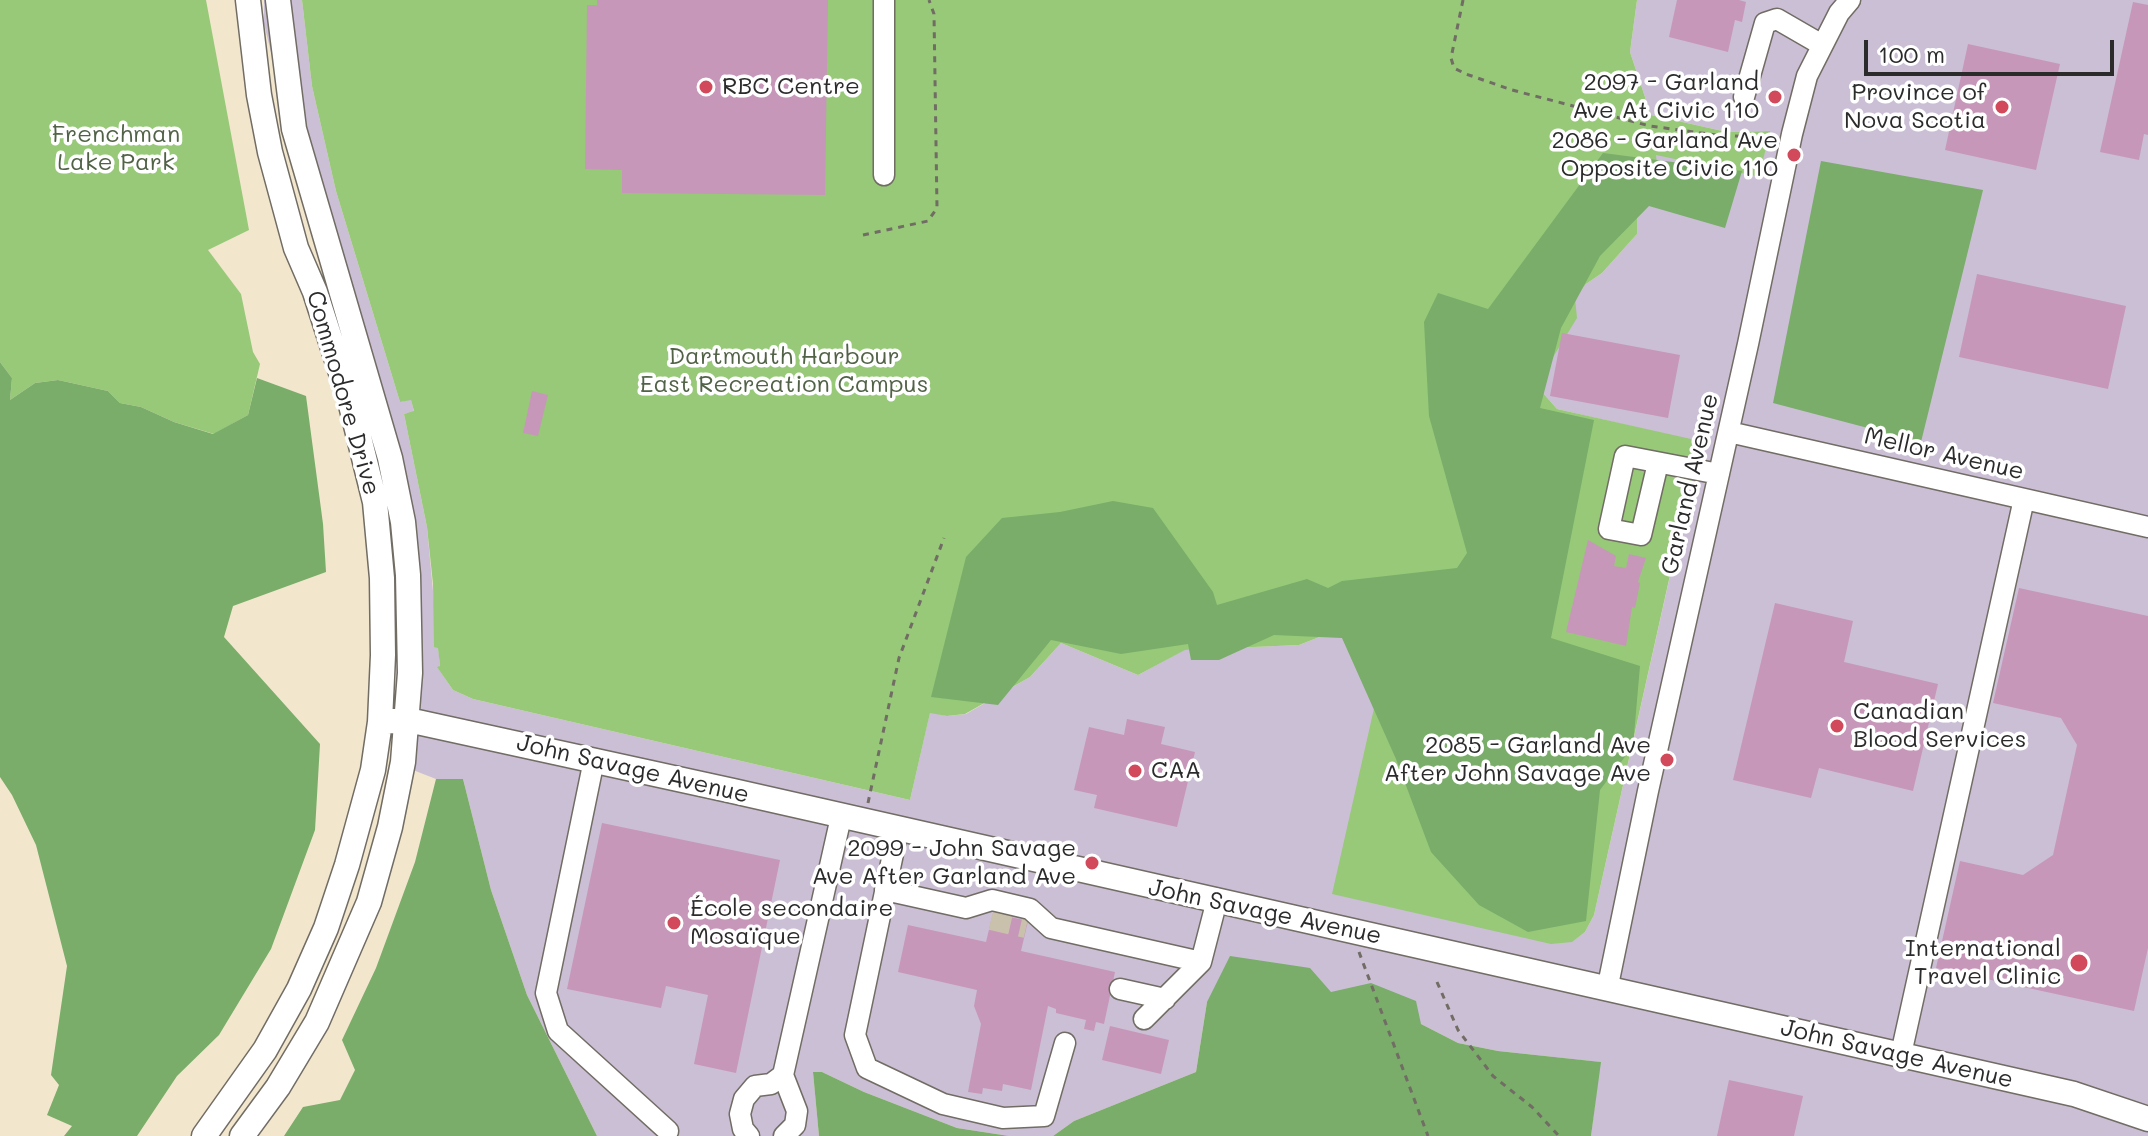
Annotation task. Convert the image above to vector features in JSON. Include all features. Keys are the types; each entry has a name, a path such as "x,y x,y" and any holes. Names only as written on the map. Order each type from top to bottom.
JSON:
{"main road":[{"name":"Commodore Drive","path":"242,1136 278,1087 317,1022 358,930 390,827 408,720 411,622 403,522 390,458 296,248 270,152 259,95 248,0"},
{"name":"Commodore Drive","path":"204,1136 265,1050 314,957 347,865 373,770 380,722 384,614 378,528 354,375 294,129 278,0"},
{"name":"John Savage Avenue","path":"380,722 408,720 594,760 1901,1054 2074,1094 2148,1119"},
{"path":"2116,1108 2148,1104"},
{"path":"2116,1108 2144,1136"}],"street":[{"path":"884,0 884,175"},
{"name":"Garland Avenue","path":"1607,990 1792,134 1807,76 1839,13 1850,0"},
{"path":"1744,97 1765,23 1777,19 1822,45"},
{"name":"Mellor Avenue","path":"1729,432 2148,527"},
{"path":"1658,463 1719,474"},
{"path":"1901,1054 2024,499"},
{"path":"594,760 546,993 558,1031 668,1131"},
{"path":"784,1136 795,1125 797,1111 783,1075 853,820"},
{"path":"898,830 855,1035 867,1068 943,1104 1003,1118 1044,1116 1065,1043"},
{"path":"885,890 966,908 991,920"},
{"path":"966,908 992,900 1030,909 1051,928"},
{"path":"1144,1019 1201,962 1217,900"},
{"path":"1026,928 1051,928 1201,962"},
{"path":"1120,989 1165,999"},
{"path":"748,1136 740,1114 744,1099 755,1086 771,1084 783,1075"}],"path":[{"path":"863,235 928,221 937,208 934,14 929,0"},
{"path":"1463,0 1451,58 1454,68 1466,74 1512,90 1650,126 1775,139 1792,134"},
{"path":"853,820 899,658 944,538"},
{"path":"1351,931 1428,1136"},
{"path":"1437,982 1458,1030 1493,1076 1532,1107 1559,1136"}],"shaded area":[{"path":"264,0 302,0 312,86 336,191 400,402 411,399 414,412 404,414 427,527 438,668 453,690 473,699 910,800 930,712 947,716 966,714 1030,677 1061,643 1138,675 1184,650 1299,645 1355,623 1571,942 1585,932 1594,915 1700,442 1557,409 1536,385 1574,298 1586,284 1602,273 1637,234 1638,201 1656,154 1759,177 1769,131 1727,132 1651,115 1630,52 1637,0 2148,0 2148,1136 1591,1136 1600,1062 1498,1051 1458,1043 1421,1024 1331,992 1207,1002 1196,1072 1074,1121 1053,1136 1009,1136 957,1128 822,1072 813,1072 819,1136 597,1136 527,995 491,890 463,779 436,779 395,763 398,566 264,24"}],"green space":[{"name":"Frenchman Lake Park","path":"0,0 206,0 249,230 208,250 241,294 253,352 260,364 248,415 214,434 174,422 141,407 120,403 108,391 58,380 35,383 10,400 12,378 0,362"},
{"name":"Dartmouth Harbour East Recreation Campus","path":"302,0 1637,0 1630,52 1651,115 1727,132 1770,131 1759,177 1656,155 1657,165 1638,201 1637,234 1575,298 1577,318 1536,385 1557,409 1700,441 1594,915 1585,932 1572,942 1551,944 1332,894 1392,629 1355,623 1299,645 1185,650 1138,675 1061,643 1030,677 965,714 947,716 930,713 910,800 473,699 453,690 437,667 440,666 438,648 434,647 433,584 427,527 404,414 414,411 411,400 400,402 336,191 312,86"},
{"path":"1603,153 1742,171 1725,228 1649,206 1600,256 1561,328 1540,408 1594,420 1551,638 1640,666 1633,746 1600,790 1586,921 1528,932 1479,905 1431,852 1396,759 1342,638 1274,635 1219,660 1191,660 1188,644 1121,654 1051,640 998,705 931,697 966,557 1002,518 1060,512 1113,501 1153,508 1213,592 1217,605 1307,579 1328,588 1342,581 1457,568 1467,553 1429,416 1424,322 1438,293 1488,309"},
{"path":"1821,161 1983,190 1921,442 1773,403"},
{"path":"0,362 12,378 10,400 35,383 58,380 108,391 120,403 141,407 174,422 213,434 248,415 257,378 306,396 323,524 326,572 233,606 224,637 320,744 315,830 271,949 219,1035 177,1076 137,1136 64,1136 72,1126 47,1115 59,1085 51,1075 67,966 36,845 0,777"},
{"path":"436,779 463,779 491,890 527,995 597,1136 284,1136 303,1107 340,1100 355,1070 342,1040 376,968 415,862"},
{"path":"1230,956 1310,968 1331,992 1371,983 1416,1001 1421,1024 1458,1043 1498,1051 1601,1062 1591,1136 1053,1136 1074,1121 1196,1072 1207,1002"},
{"path":"813,1072 822,1072 957,1128 1009,1136 819,1136"}],"building":[{"name":"RBC Centre","path":"597,0 828,0 825,195 622,193 622,170 585,169 587,5 597,5"},
{"path":"1677,0 1746,2 1742,22 1735,20 1728,52 1669,37"},
{"path":"2133,2 2148,5 2148,135 2144,134 2139,160 2100,152"},
{"name":"Province of Nova Scotia","path":"1968,44 2060,64 2036,170 1945,150"},
{"path":"1977,274 2126,306 2108,389 1959,357"},
{"path":"1562,333 1680,355 1668,418 1550,396"},
{"path":"532,391 548,395 538,436 523,433"},
{"path":"1588,540 1616,556 1614,566 1626,568 1629,554 1646,558 1638,582 1635,608 1632,607 1626,646 1566,632"},
{"path":"2019,588 2148,616 2148,948 2134,1011 1936,968 1960,861 2023,875 2053,855 2077,745 2061,718 1993,703"},
{"name":"Canadian Blood Services","path":"1775,603 1853,621 1844,662 1938,684 1913,791 1819,768 1811,798 1733,780"},
{"name":"CAA","path":"1127,719 1165,727 1161,744 1195,752 1177,827 1094,808 1097,795 1074,790 1089,727 1124,735"},
{"name":"École secondaire Mosaïque","path":"602,823 780,860 736,1073 694,1064 708,995 666,986 661,1008 567,989"},
{"path":"993,913 1028,921 1021,951 1115,972 1104,1024 1096,1022 1094,1031 1084,1029 1086,1020 1056,1013 1056,1009 1048,1006 1031,1090 1003,1084 1002,1091 983,1088 982,1094 968,1092 981,1024 974,1006 977,990 898,972 908,925 986,942"},
{"path":"1110,1026 1169,1040 1161,1074 1102,1060"},
{"path":"1729,1080 1803,1096 1794,1136 1717,1136"}],"tunnel":[{"path":"991,920 1026,928"}],"place":[{"name":"RBC Centre","path":"706,87"},
{"name":"2097 - Garland Ave At Civic 110","path":"1775,97"},
{"name":"Province of Nova Scotia","path":"2002,107"},
{"name":"2086 - Garland Ave Opposite Civic 110","path":"1794,155"},
{"name":"Canadian Blood Services","path":"1837,726"},
{"name":"2085 - Garland Ave After John Savage Ave","path":"1667,760"},
{"name":"CAA","path":"1135,771"},
{"name":"2099 - John Savage Ave After Garland Ave","path":"1092,863"},
{"name":"École secondaire Mosaïque","path":"674,923"},
{"name":"International Travel Clinic","path":"2079,963"}]}
